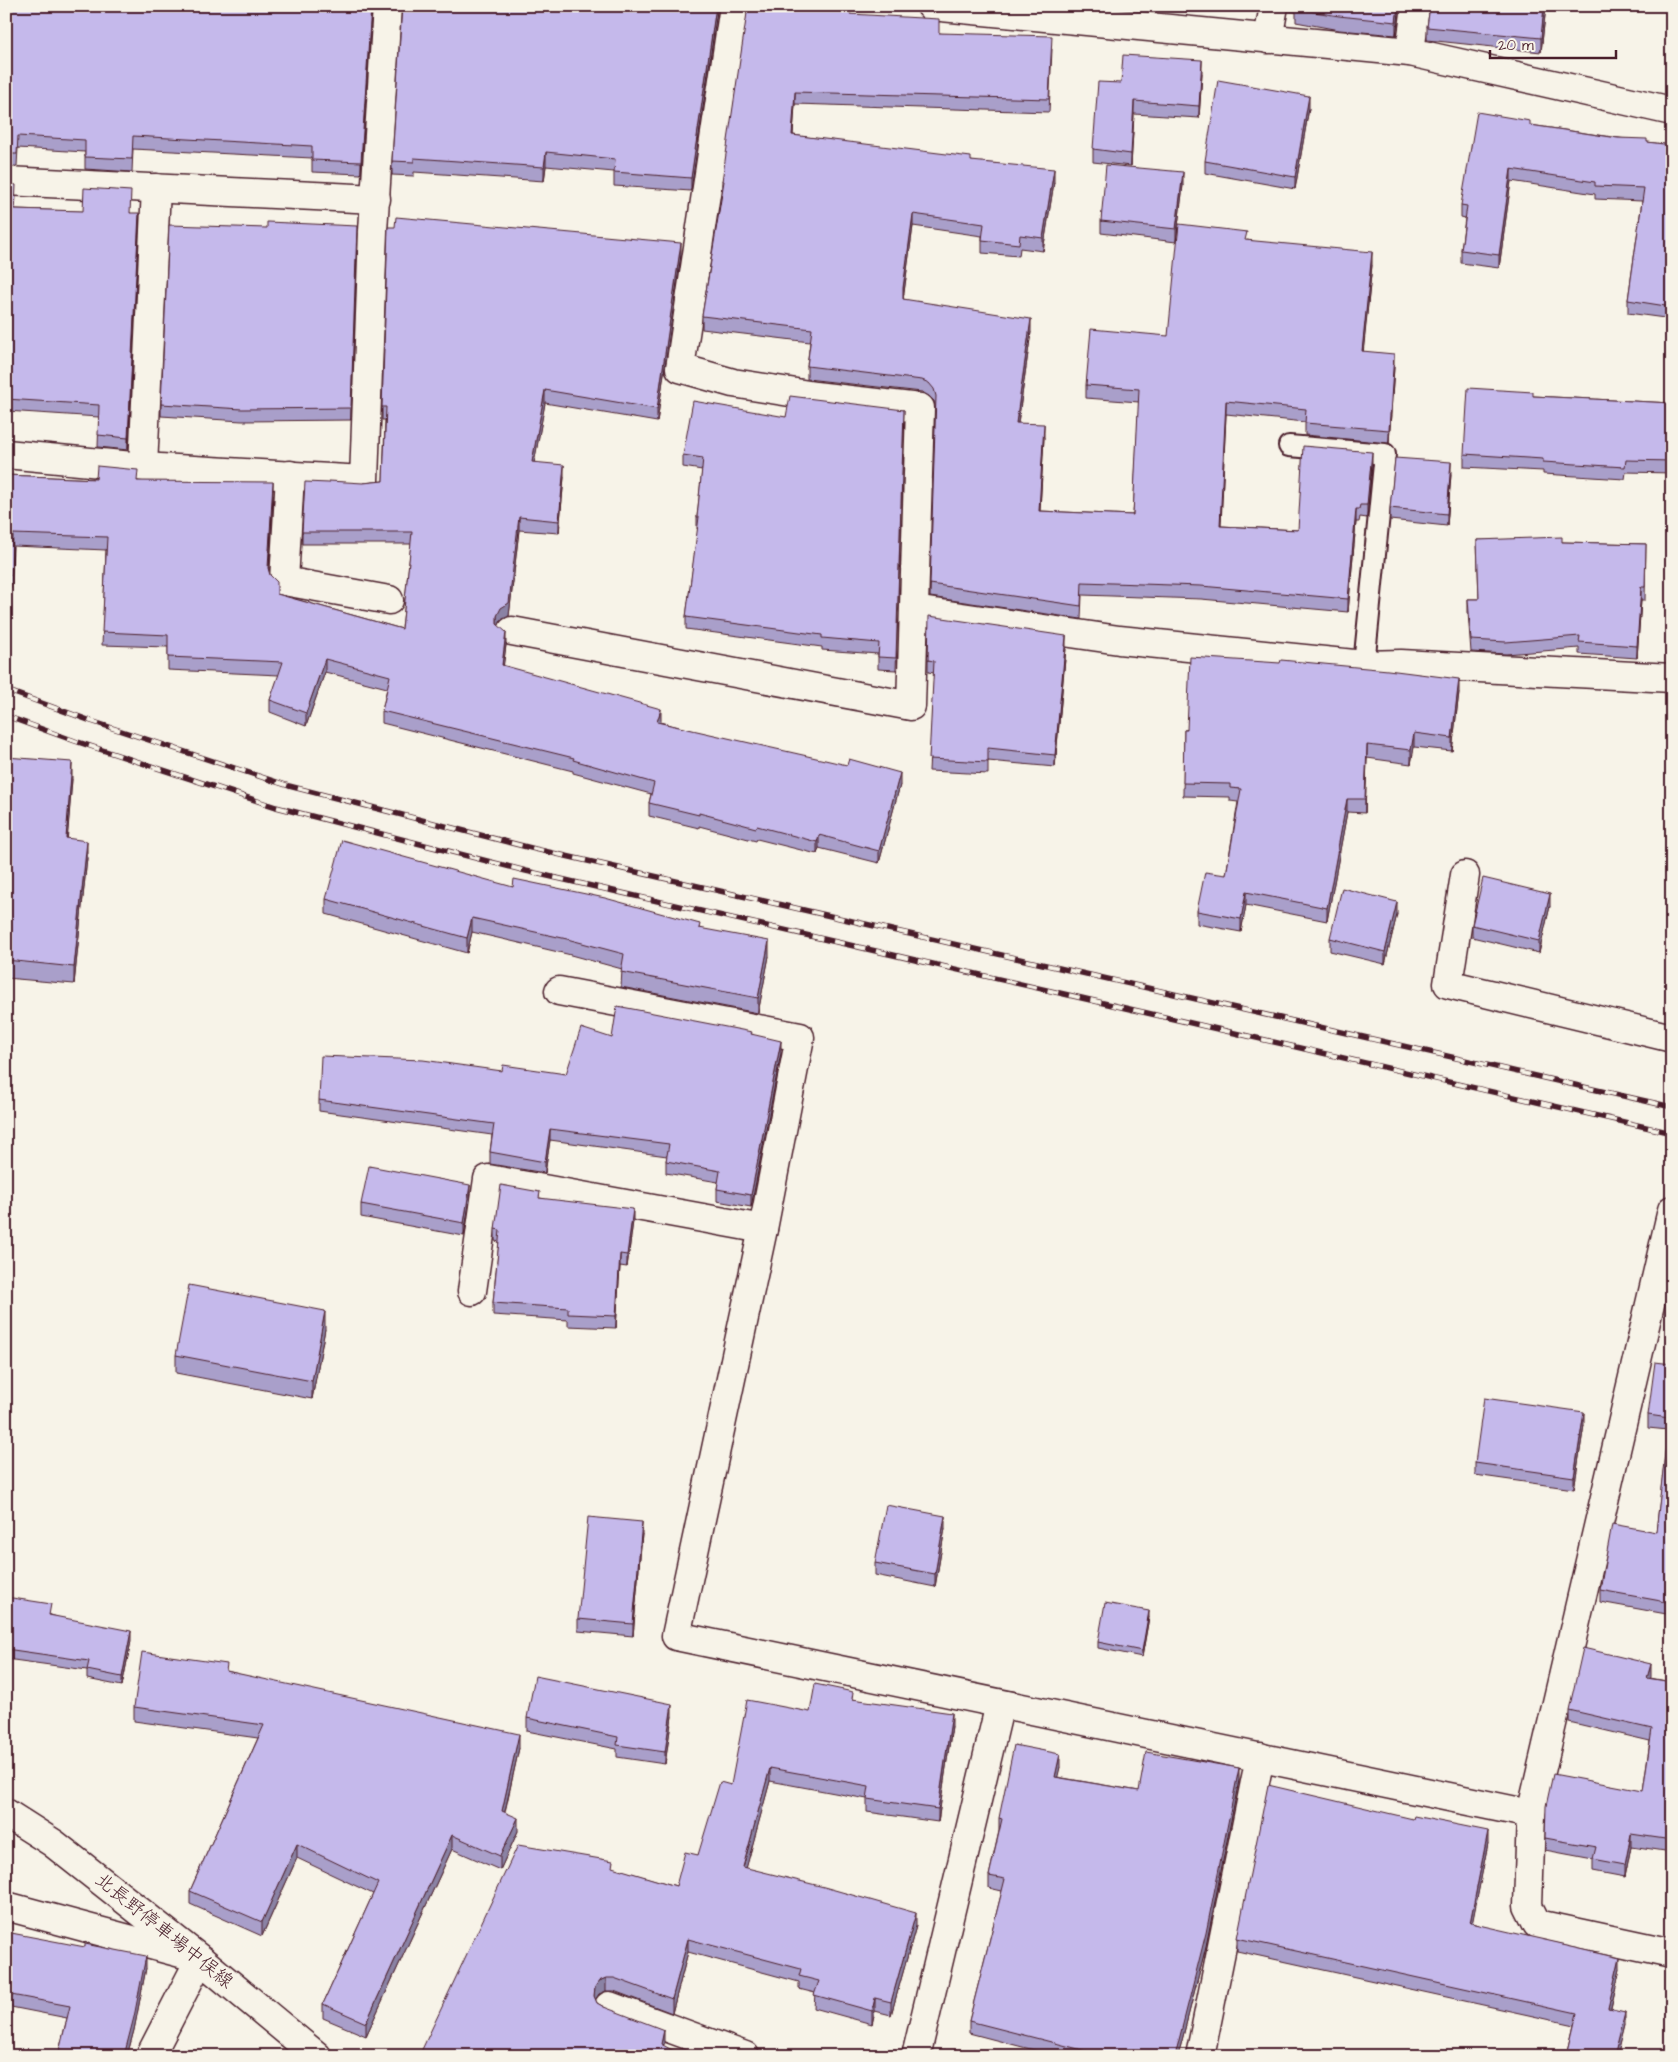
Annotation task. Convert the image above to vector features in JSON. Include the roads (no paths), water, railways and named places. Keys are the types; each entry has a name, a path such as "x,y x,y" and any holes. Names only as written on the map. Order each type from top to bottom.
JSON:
{"street":[{"path":"6,454 143,467 364,480 376,199 387,6"},
{"path":"512,630 910,706 920,408 815,396 733,383 680,368 734,6"},
{"path":"931,6 1033,11 1155,29 1410,52 1672,111"},
{"path":"1268,39 1274,6"},
{"path":"1410,52 1416,6"},
{"path":"6,181 376,199"},
{"path":"143,467 156,188"},
{"path":"290,475 284,581 389,600"},
{"path":"914,610 1118,640 1364,665 1401,664 1672,678"},
{"path":"1465,875 1448,984 1672,1038"},
{"path":"559,991 800,1037 763,1229 676,1636 1531,1814"},
{"path":"472,1291 488,1178 763,1229"},
{"path":"1672,1210 1531,1814 1528,1906 1537,1924 1672,1953"},
{"path":"916,2056 1000,1704"},
{"path":"1200,2056 1260,1758"},
{"name":"北長野停車場中俣線","path":"6,1813 53,1843 200,1959 317,2056"},
{"path":"6,1906 200,1959 150,2056"},
{"path":"609,2006 745,2056"}],"lane":[{"path":"1289,446 1385,454 1364,665"}],"railway":[{"path":"6,690 91,721 289,786 535,849 1672,1107"},
{"path":"6,716 75,741 276,807 526,871 1672,1133"}]}
